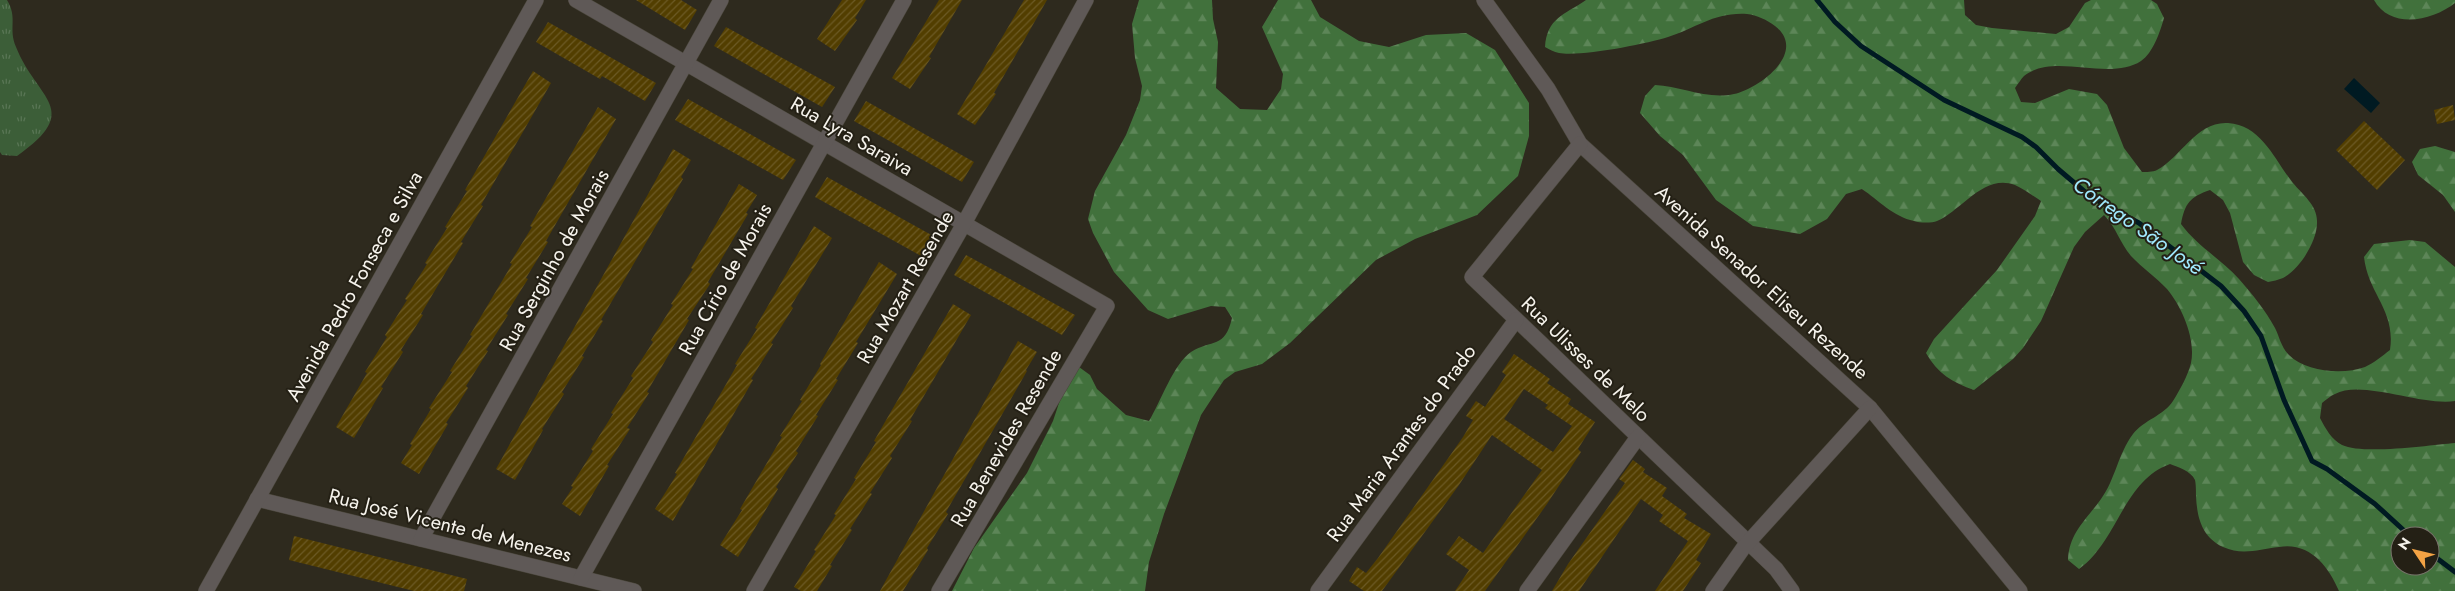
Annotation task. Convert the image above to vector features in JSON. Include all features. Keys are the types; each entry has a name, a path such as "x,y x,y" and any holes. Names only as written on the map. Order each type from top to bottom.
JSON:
{"street":[{"name":"Avenida Pedro Fonseca e Silva","path":"206,591 536,0"},
{"name":"Rua Lyra Saraiva","path":"576,0 1107,306"},
{"name":"Rua Serginho de Morais","path":"421,539 721,0"},
{"name":"Rua Círio de Morais","path":"581,578 904,0"},
{"name":"Rua Mozart Resende","path":"754,591 964,223 1086,0"},
{"name":"Avenida Senador Eliseu Rezende","path":"1484,0 1548,89 1580,144 1870,408 2020,591"},
{"name":"Rua Ulisses de Melo","path":"1580,144 1472,277 1776,570 1792,591"},
{"name":"Rua Benevides Resende","path":"939,591 1107,306"},
{"name":"Rua Maria Arantes do Prado","path":"1318,591 1516,320"},
{"path":"1713,591 1748,543 1870,408"},
{"path":"1527,591 1638,437"},
{"name":"Rua José Vicente de Menezes","path":"257,499 634,591"}],"green space":[{"path":"0,0 7,0 10,6 16,47 50,104 52,115 48,127 37,140 17,156 2,155 0,152"},
{"path":"1139,0 1212,0 1213,19 1218,42 1216,88 1240,109 1267,110 1281,89 1283,74 1262,27 1278,0 1311,0 1320,17 1359,41 1389,47 1426,35 1466,33 1495,50 1529,103 1529,136 1518,176 1477,215 1415,239 1376,260 1290,343 1262,364 1235,372 1224,380 1201,415 1164,514 1149,562 1145,591 952,591 974,548 1027,473 1053,421 1063,391 1079,367 1090,375 1097,389 1126,415 1149,421 1173,374 1185,357 1199,348 1217,342 1226,335 1229,328 1232,318 1225,307 1211,306 1168,319 1148,310 1114,272 1093,233 1088,219 1095,191 1126,135 1140,100 1142,86 1135,58 1132,24"},
{"path":"1586,0 1964,0 1965,15 1976,25 2056,34 2069,27 2085,3 2091,0 2151,0 2157,4 2164,18 2152,48 2141,61 2128,67 2113,69 2050,66 2036,69 2024,76 2015,88 2021,102 2035,103 2069,89 2097,94 2107,105 2124,148 2142,172 2157,170 2198,134 2217,124 2240,125 2259,137 2315,210 2317,229 2307,253 2296,268 2283,278 2268,282 2254,275 2243,262 2230,213 2223,200 2210,190 2193,198 2184,211 2181,224 2194,239 2239,279 2267,315 2286,352 2296,361 2305,365 2325,370 2346,371 2365,367 2390,350 2391,336 2389,324 2371,282 2364,257 2374,244 2410,240 2425,242 2455,267 2455,401 2441,402 2360,389 2346,390 2333,395 2322,403 2320,418 2335,440 2342,445 2352,448 2381,449 2455,443 2455,591 2339,591 2329,573 2317,558 2300,548 2290,546 2237,551 2223,547 2210,538 2199,519 2195,480 2191,474 2170,464 2154,472 2141,484 2103,543 2079,569 2068,560 2071,542 2075,534 2106,492 2133,434 2142,425 2164,411 2173,401 2188,372 2192,354 2190,334 2183,314 2173,296 2131,256 2104,215 2085,232 2074,247 2041,321 2023,348 2013,359 1974,390 1940,372 1926,353 1934,339 1997,270 2035,216 2041,201 2015,185 1993,184 1983,188 1937,221 1917,222 1900,216 1886,208 1862,189 1846,194 1827,219 1800,234 1753,226 1716,200 1683,155 1660,136 1640,113 1645,96 1655,85 1704,94 1724,95 1734,94 1756,85 1777,68 1786,47 1784,36 1775,26 1762,18 1747,14 1735,14 1715,18 1668,37 1645,43 1582,53 1557,53 1545,47 1546,37 1553,23"},
{"path":"2374,0 2455,0 2455,3 2435,14 2412,20 2391,16 2381,9"},
{"path":"2435,146 2455,152 2455,212 2443,195 2418,175 2412,162 2420,149"}],"water":[{"path":"2354,78 2380,103 2371,113 2344,89"}],"building":[{"path":"636,0 681,0 697,10 685,30"},
{"path":"842,0 866,0 855,18 857,20 835,51 817,39"},
{"path":"939,0 962,0 929,57 931,58 910,89 892,78"},
{"path":"1024,0 1047,0 994,93 996,94 975,125 957,114"},
{"path":"548,22 656,83 645,101 602,76 600,79 536,42"},
{"path":"726,27 835,87 822,107 714,46"},
{"path":"533,71 551,83 481,205 483,206 461,242 463,243 421,314 423,315 401,350 403,352 381,387 383,388 354,438 336,427 367,373 365,372 387,337 385,335 407,300 405,299 427,264 425,263 447,228 445,227 467,191 465,190"},
{"path":"688,99 796,160 783,180 675,120"},
{"path":"866,101 974,162 962,182 854,121"},
{"path":"2453,105 2455,120 2437,124 2434,110"},
{"path":"598,107 616,119 546,241 548,242 526,278 528,279 506,314 508,315 486,350 488,351 466,386 468,388 446,423 448,424 419,474 401,463 412,445 410,444 431,409 429,408 452,372 450,371 472,336 470,335 512,264 510,263 532,227 530,226"},
{"path":"2364,121 2405,160 2377,190 2336,150"},
{"path":"673,149 691,160 681,177 683,179 601,320 603,321 582,356 584,357 562,392 564,394 542,429 515,480 496,469"},
{"path":"827,177 935,237 923,257 815,197"},
{"path":"739,184 757,195 746,213 748,214 708,282 710,284 687,319 689,320 647,392 649,393 627,428 630,429 607,465 609,466 580,516 562,504 593,451 591,449 613,414 611,413 633,378 631,376 653,342 651,340 673,305 671,304 693,269 691,268"},
{"path":"814,226 832,238 791,306 793,308 771,343 773,344 751,379 753,380 673,521 655,509 677,474 675,473 737,365 735,364 757,329 755,328"},
{"path":"966,255 1075,315 1062,335 954,275"},
{"path":"879,262 897,274 856,342 858,343 836,379 838,380 796,451 798,453 776,487 778,489 738,557 720,545 742,510 740,509 782,437 780,436 802,401 800,400"},
{"path":"953,304 971,315 910,420 912,421 890,456 892,458 870,493 872,494 850,529 852,530 830,565 832,566 817,591 801,591 794,587 836,515 834,514 856,479 854,478 876,442 874,441"},
{"path":"1018,341 1037,352 1027,371 946,512 948,514 927,548 928,550 903,591 880,591"},
{"path":"1514,354 1550,379 1547,383 1571,399 1568,404 1595,422 1578,449 1581,452 1547,504 1485,591 1455,591 1469,570 1446,554 1459,536 1483,553 1542,470 1492,435 1459,485 1382,591 1364,591 1349,581 1357,567 1366,573 1378,558 1463,437 1473,420 1466,416 1476,401 1485,407 1506,375 1502,372","holes":["1524,389 1548,405 1545,408 1572,426 1553,452 1504,419"]},
{"path":"1633,460 1645,469 1643,472 1667,488 1662,496 1687,514 1684,518 1711,534 1696,560 1701,563 1683,591 1655,591 1688,541 1659,521 1663,515 1641,499 1579,591 1552,591 1568,564 1625,483 1619,479"},
{"path":"294,536 467,579 464,591 414,591 289,560"}],"waterway":[{"name":"Córrego São José","path":"1817,0 1835,22 1861,46 1944,100 2022,137 2036,147 2091,197 2139,223 2221,286 2244,311 2261,336 2284,400 2312,461 2327,469 2375,504 2399,526"},
{"name":"Córrego São José","path":"2440,561 2455,572"}]}
